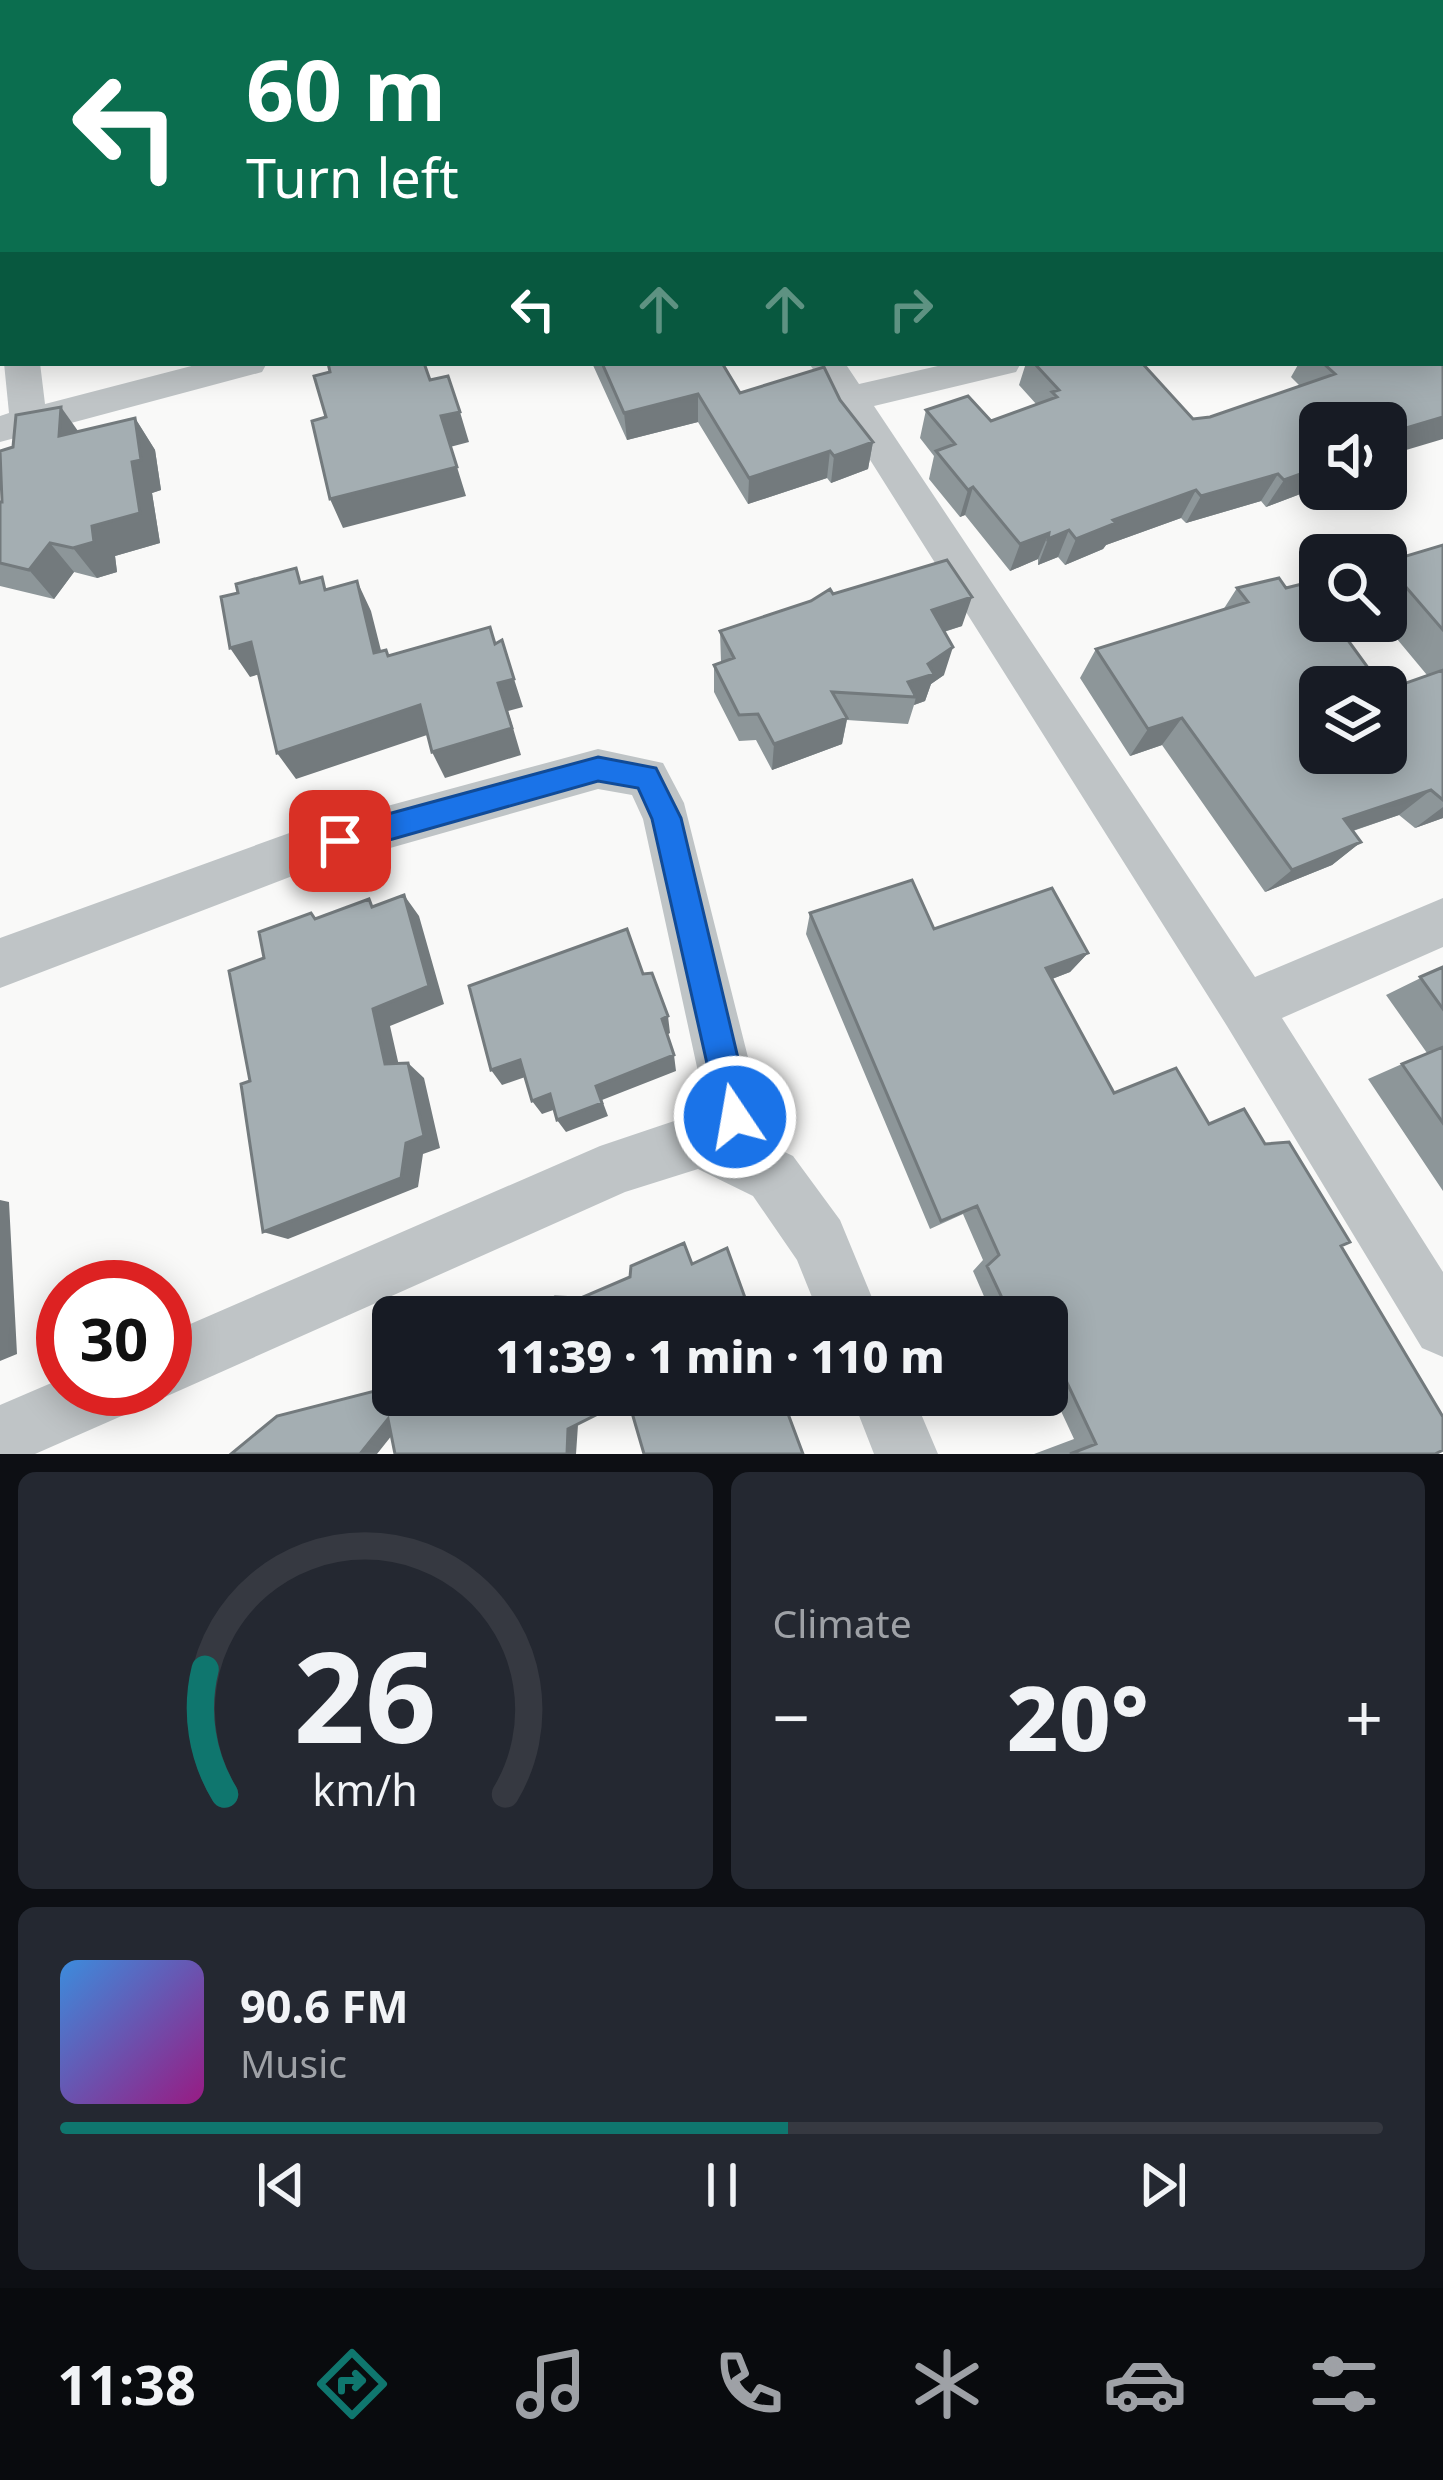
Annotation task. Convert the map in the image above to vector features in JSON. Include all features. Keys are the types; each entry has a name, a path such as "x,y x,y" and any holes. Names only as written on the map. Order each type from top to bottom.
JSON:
{"street":[{"path":"22,366 14,426 238,366"},
{"path":"976,366 839,381 1245,1008 1443,1327"},
{"path":"0,963 295,853 598,769 646,777 667,818 735,1117 700,1140 620,1166 192,1354"},
{"path":"1245,1008 1443,922"},
{"path":"700,1140 772,1176 819,1240 842,1296"},
{"path":"0,1437 49,1416"},
{"path":"891,1416 906,1454"}],"building":[{"path":"329,366 425,366 430,380 448,376 460,412 441,416 457,467 330,499 312,421 326,417 314,376 330,372"},
{"path":"603,366 724,366 740,393 824,367 840,400 873,442 749,478 698,394 624,413"},
{"path":"1037,366 1145,366 1193,419 1335,374 1326,366 1443,366 1443,417 1407,428 1407,402 1299,402 1299,475 1284,480 1278,474 1201,496 1196,490 1113,520 1116,523 1076,539 1069,530 1020,544 936,451 955,444 926,410 968,396 991,421 1057,397 1052,392 1059,390"},
{"path":"61,407 59,436 135,418 141,460 132,462 140,513 92,526 94,542 73,548 50,543 29,570 0,563 0,451 13,447 16,415"},
{"path":"1443,545 1443,630 1407,588 1407,556"},
{"path":"947,560 972,597 932,610 953,647 928,664 934,674 908,682 916,697 832,692 847,718 774,744 758,714 739,715 714,665 734,658 720,631 811,601 830,589 833,594"},
{"path":"296,568 300,583 322,577 325,590 357,581 374,653 386,650 388,656 490,627 495,644 502,640 514,679 498,683 512,728 432,752 420,705 277,753 251,642 230,648 221,597 238,593 236,584"},
{"path":"1279,578 1286,588 1299,585 1299,642 1349,642 1367,666 1299,666 1299,774 1407,774 1407,683 1443,670 1443,800 1431,790 1344,819 1361,842 1292,870 1182,718 1148,729 1096,649 1248,602 1237,588"},
{"path":"912,880 934,929 1052,888 1088,953 1046,968 1114,1093 1176,1068 1209,1124 1244,1109 1265,1144 1289,1142 1350,1242 1341,1246 1443,1417 1443,1450 1435,1454 1070,1454 1096,1444 1068,1385 1068,1296 1001,1296 987,1266 999,1255 977,1206 941,1221 810,913"},
{"path":"404,895 429,986 373,1009 385,1064 408,1063 424,1136 406,1143 401,1178 263,1232 241,1084 250,1081 229,971 264,958 259,932 311,913 315,919 369,899 372,907"},
{"path":"627,929 643,974 652,973 668,1016 662,1019 674,1055 596,1086 602,1103 557,1120 550,1094 532,1101 520,1060 491,1070 469,986"},
{"path":"1443,967 1443,1009 1420,977"},
{"path":"1443,1047 1443,1123 1402,1064"},
{"path":"684,1243 692,1264 727,1248 744,1296 586,1296 630,1277 631,1266"},
{"path":"372,1392 372,1416 594,1416 568,1429 567,1454 395,1454 388,1419 360,1454 231,1454 277,1416"},
{"path":"633,1416 789,1416 803,1454 644,1454"}],"route":[{"path":"340,841 598,769 646,777 667,818 735,1117"}]}
